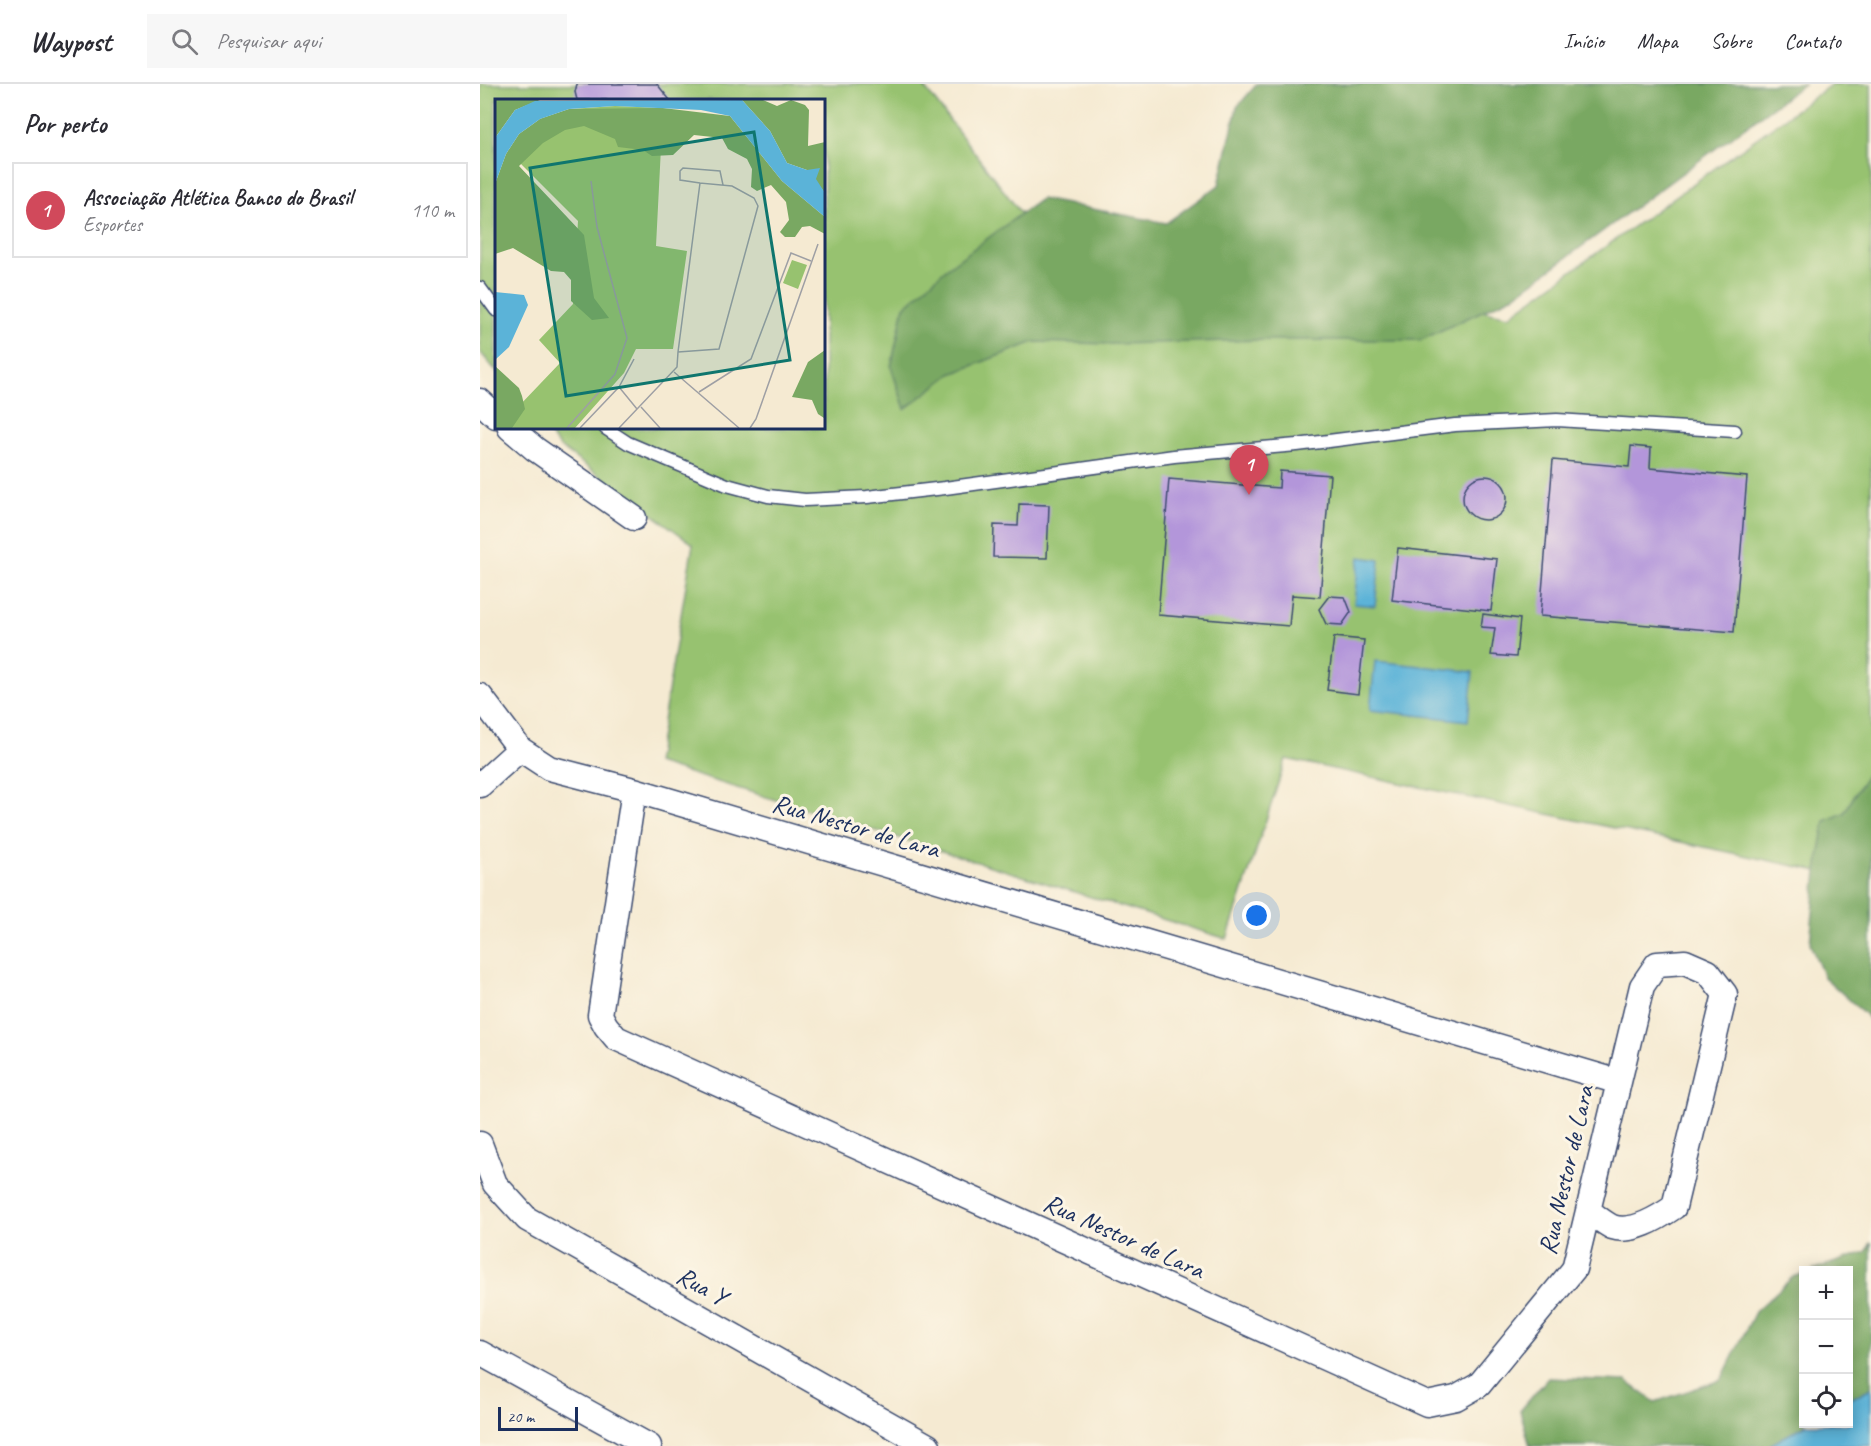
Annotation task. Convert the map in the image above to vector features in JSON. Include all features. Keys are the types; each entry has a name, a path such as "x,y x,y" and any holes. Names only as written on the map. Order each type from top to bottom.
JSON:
{"street":[{"path":"511,429 535,449 634,518"},
{"name":"Rua Nestor de Lara","path":"480,696 520,749 549,768 634,790 1619,1082 1574,1269 1479,1385 1456,1398 1427,1404 616,1038 600,1015 634,790"},
{"path":"480,786 520,749"},
{"path":"1588,1211 1614,1227 1633,1227 1654,1221 1674,1207 1725,994 1708,972 1685,962 1656,964 1642,986 1619,1082"},
{"name":"Rua Y","path":"480,1144 495,1184 526,1219 928,1446"},
{"path":"480,1353 649,1446"}],"lane":[{"path":"480,288 495,309"},
{"path":"606,429 628,443 727,485 768,496 805,500 867,497 1174,456 1297,445 1455,425 1557,420 1735,431"}],"green space":[{"path":"480,84 922,84 1020,212 1509,316 1832,84 1871,84 1871,882 1286,759 1227,939 656,763 693,544 560,447 545,429 825,429 825,99 495,99 495,370 480,352"},
{"path":"1257,84 1804,84 1514,296 1421,340 1264,340 1114,344 1034,342 951,374 905,409 891,367 904,307 946,269 1041,199 1166,223 1219,185 1237,107"},
{"path":"1871,756 1871,1023 1865,1014 1824,977 1810,944 1817,871 1825,821 1844,813 1870,769"},
{"path":"1871,1242 1871,1388 1853,1398 1853,1266 1824,1266 1866,1252"},
{"path":"1799,1275 1801,1428 1768,1446 1530,1446 1520,1411 1548,1378 1626,1381 1655,1402 1721,1380 1755,1312 1793,1277"}],"water":[{"path":"1359,557 1380,560 1375,606 1354,604"},
{"path":"1375,661 1473,672 1468,721 1370,710"},
{"path":"1871,1388 1871,1446 1768,1446 1801,1428 1853,1428 1853,1398"}],"building":[{"path":"577,84 657,84 669,99 577,99 575,92"},
{"path":"1631,446 1651,448 1650,468 1747,477 1734,632 1540,616 1553,460 1629,467"},
{"path":"1280,471 1330,475 1320,597 1292,595 1289,626 1158,615 1169,479 1279,488"},
{"path":"1485,476 1501,482 1507,498 1501,514 1485,520 1469,514 1463,498 1469,482"},
{"path":"1019,504 1049,505 1047,558 993,557 994,525 1018,526"},
{"path":"1398,548 1497,559 1491,611 1392,600"},
{"path":"1329,596 1345,597 1351,612 1342,625 1326,624 1319,609"},
{"path":"1483,614 1520,619 1516,657 1491,655 1495,628 1481,627"},
{"path":"1334,637 1364,640 1358,694 1327,690"}],"place":[{"name":"Associação Atlética Banco do Brasil","path":"1249,495"}]}
